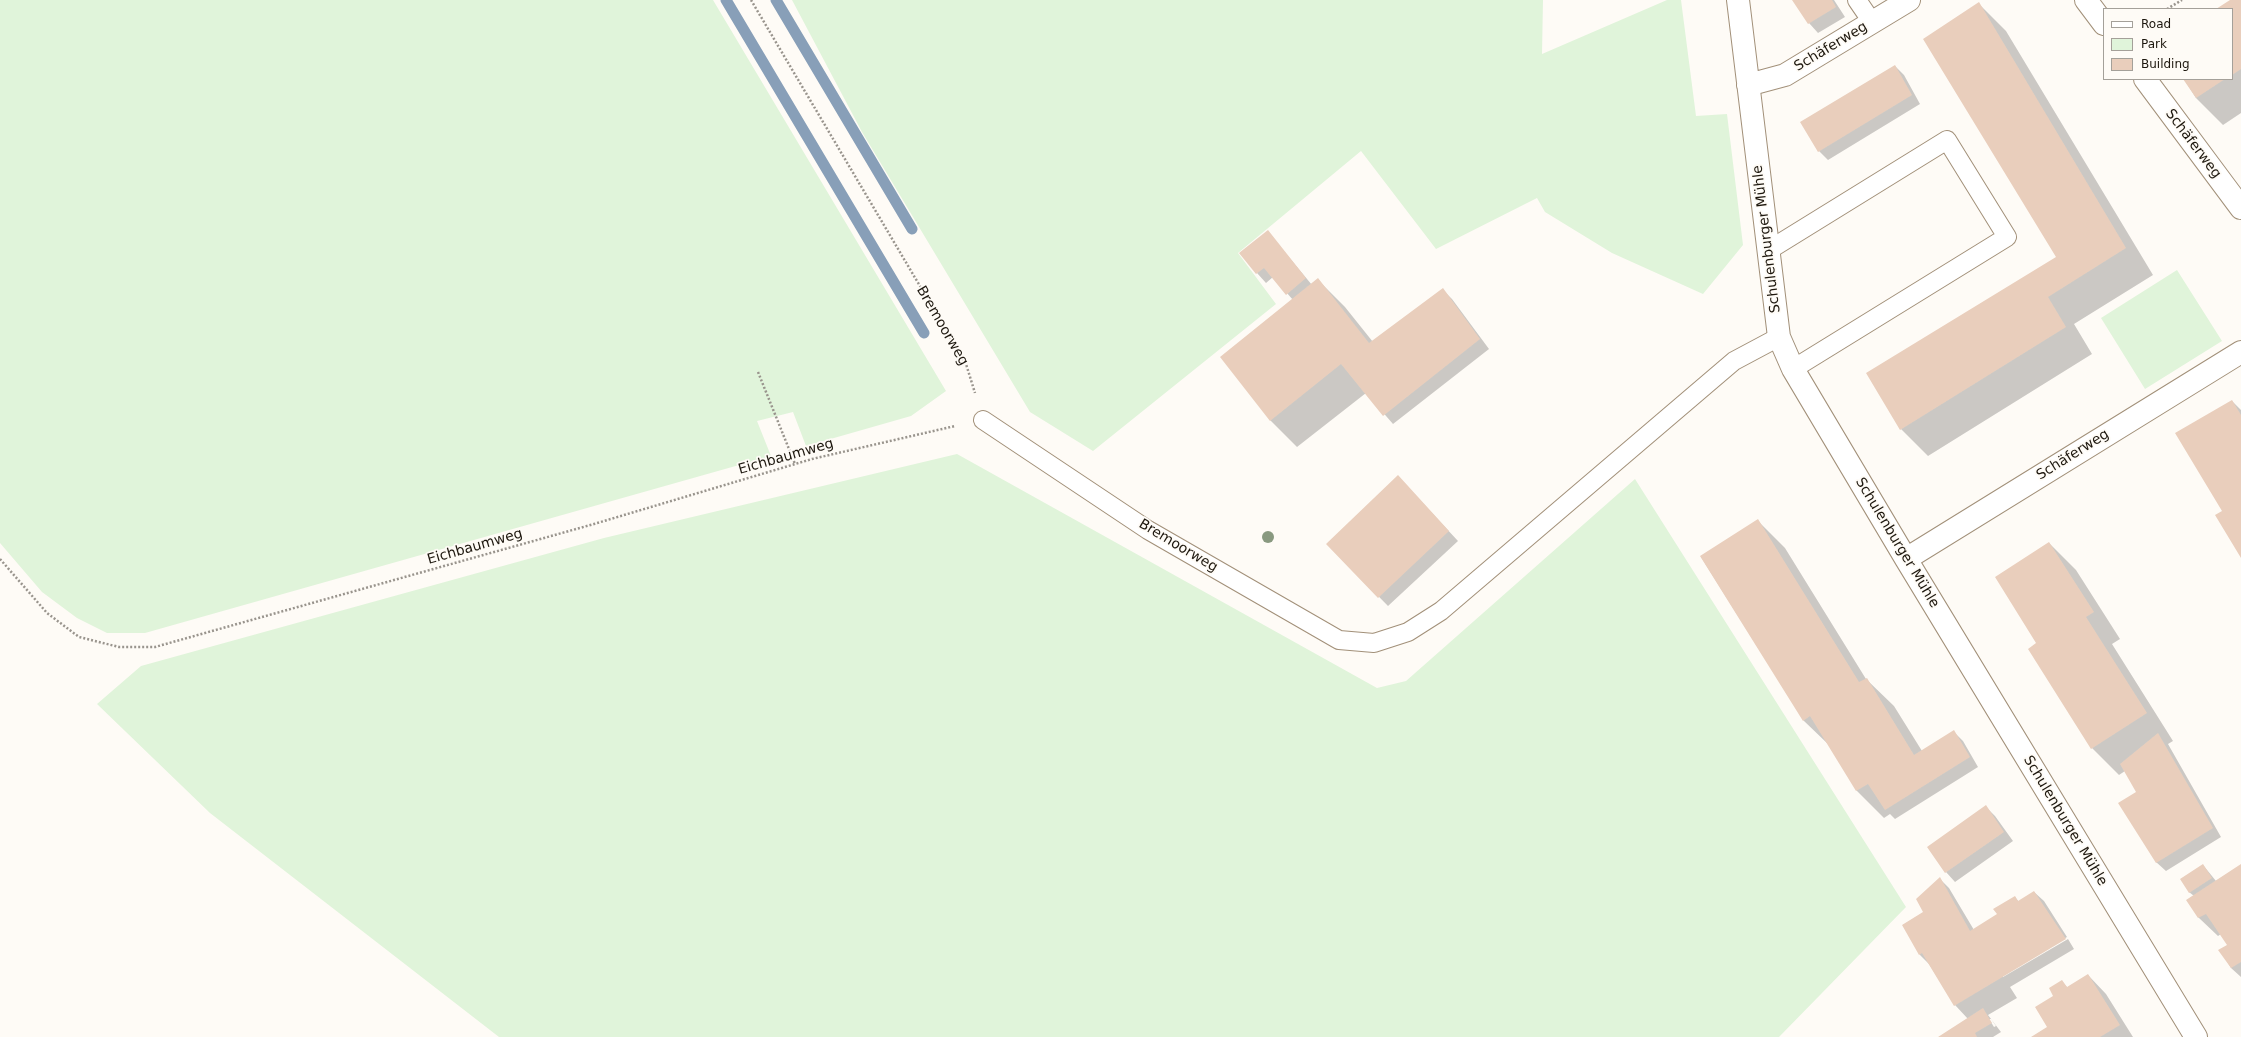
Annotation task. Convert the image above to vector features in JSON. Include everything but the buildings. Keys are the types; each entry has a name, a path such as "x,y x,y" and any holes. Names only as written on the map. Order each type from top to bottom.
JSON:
{"street":[{"name":"Schulenburger Mühle","path":"1738,0 1779,337 1793,368 1906,559 2196,1037"},
{"name":"Schäferweg","path":"1748,85 1784,75 1909,0"},
{"path":"2086,0 2103,23"},
{"name":"Schäferweg","path":"2146,80 2241,208"},
{"name":"Schäferweg","path":"1906,559 2241,352"}],"lane":[{"path":"1857,0 1872,22"},
{"path":"1769,250 1947,140 2007,237 1793,368"},
{"name":"Bremoorweg","path":"983,420 1148,530 1339,640 1374,643 1408,632 1441,612 1734,361 1779,337"}],"path":[{"name":"Bremoorweg","path":"751,0 966,364 983,420"},
{"path":"2170,8 2182,0"},
{"path":"758,372 795,464"},
{"name":"Eichbaumweg","path":"0,559 47,613 79,637 119,647 155,647 594,524 795,464 983,420"}],"green space":[{"path":"0,0 713,0 946,391 911,416 806,446 793,412 757,421 771,456 145,633 107,633 77,618 42,592 0,543"},
{"path":"792,0 1543,0 1542,54 1667,0 1681,0 1696,116 1727,114 1743,245 1703,294 1612,253 1545,212 1537,198 1436,249 1361,151 1238,253 1276,304 1093,451 1030,412 862,132"},
{"path":"2177,270 2222,341 2145,389 2101,318"},
{"path":"957,454 1377,688 1406,681 1635,479 1906,907 1779,1037 499,1037 210,813 97,704 141,666 604,538"}],"waterway":[{"path":"726,0 924,333"},
{"path":"776,0 912,229"}]}
